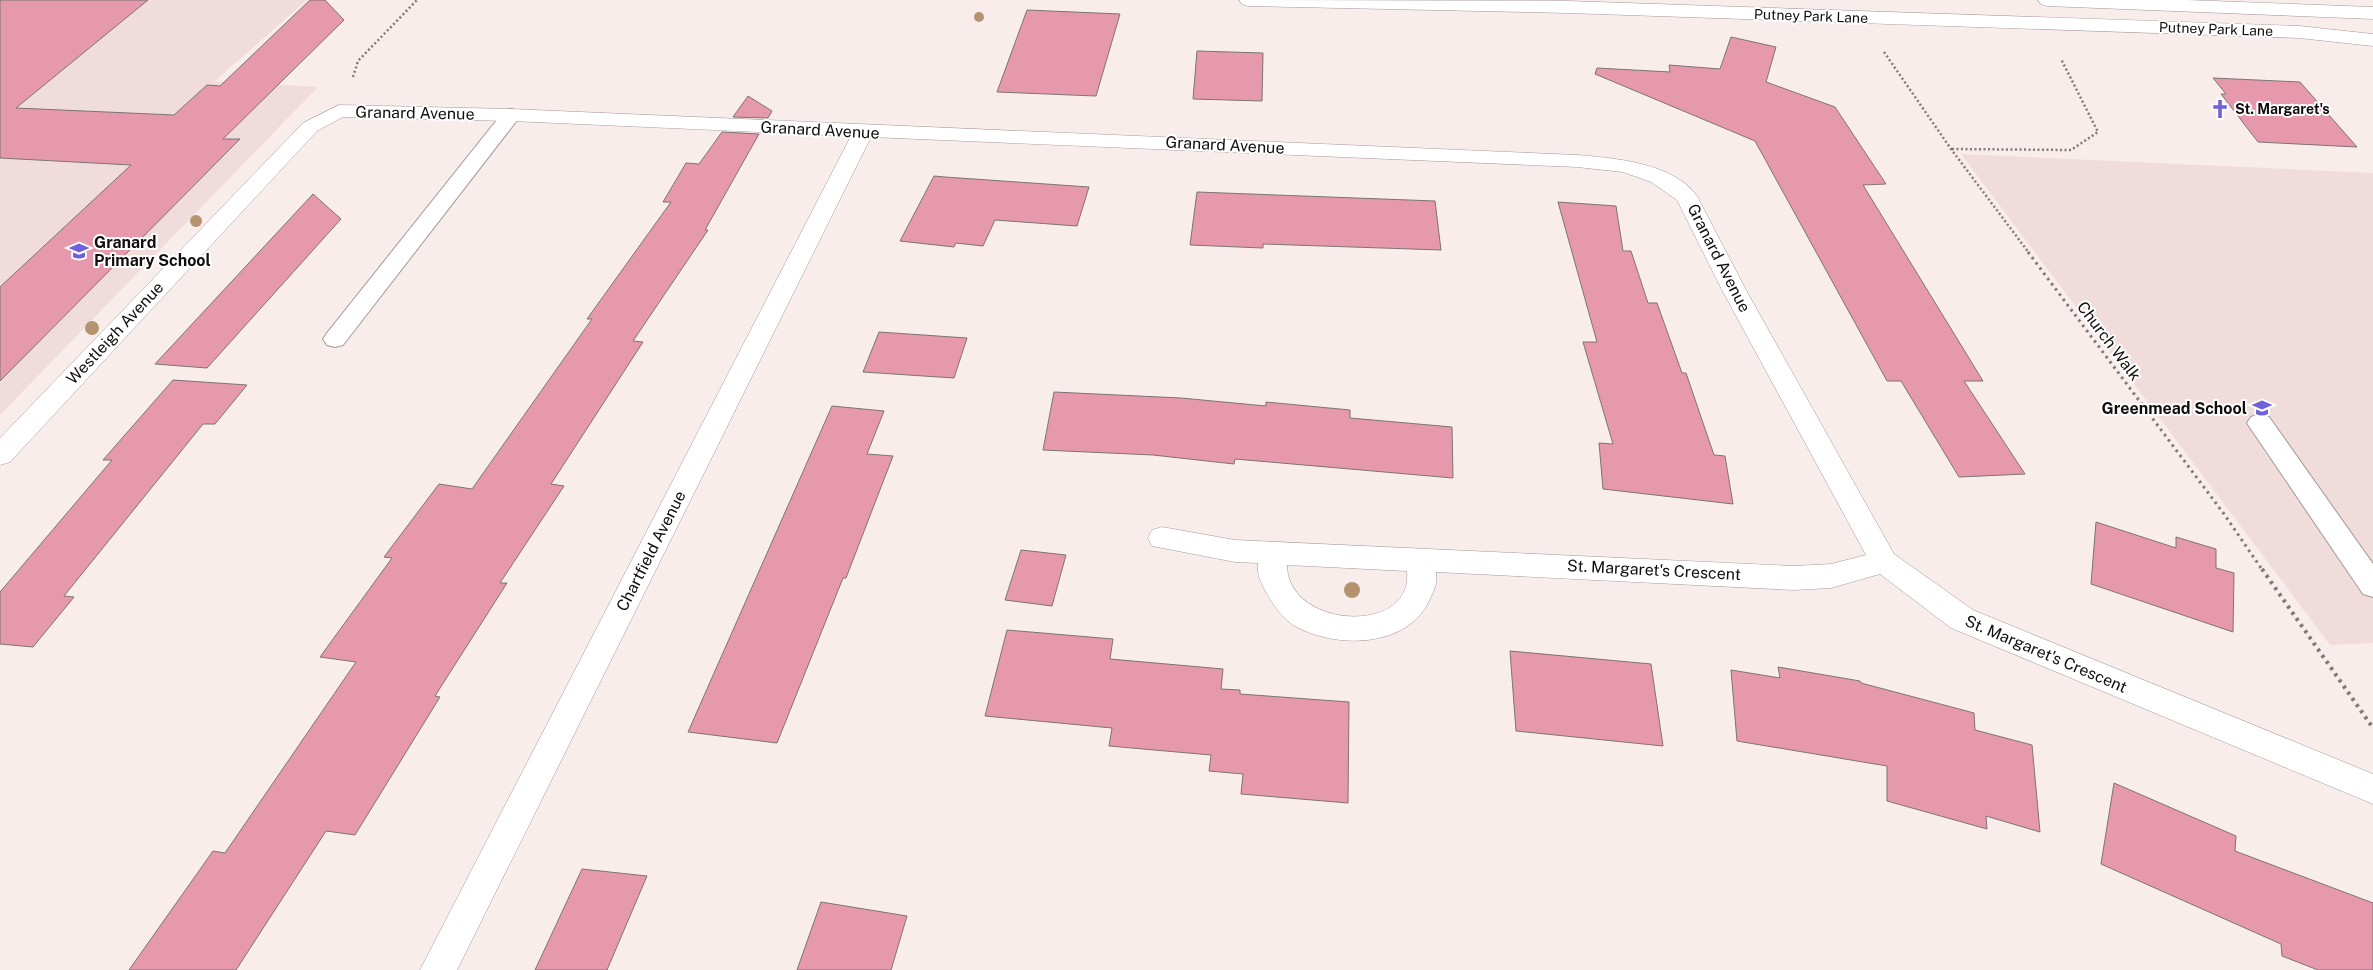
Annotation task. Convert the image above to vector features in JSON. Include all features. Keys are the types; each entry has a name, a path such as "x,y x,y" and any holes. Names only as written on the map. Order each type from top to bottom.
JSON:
{"street":[{"name":"Putney Park Lane","path":"1248,0 1568,7 2299,32 2373,40"},
{"name":"Putney Park Lane","path":"2047,0 2318,5 2373,13"},
{"name":"Granard Avenue","path":"339,111 510,115 864,132 1200,144 1577,161 1626,166 1659,177 1686,196 1734,290 1884,562"},
{"name":"Westleigh Avenue","path":"0,455 310,127 339,111"},
{"name":"Chartfield Avenue","path":"438,970 864,132"},
{"name":"St. Margaret's Crescent","path":"1162,538 1235,551 1794,578 1831,576 1884,562 1962,619 2373,789"},
{"path":"1272,553 1272,576 1284,598 1305,617 1333,628 1365,629 1392,621 1413,604 1423,582 1420,559"}],"lane":[{"path":"335,339 510,115"},
{"path":"2260,423 2373,586"}],"path":[{"path":"339,111 358,61 417,0"},
{"name":"Church Walk","path":"1860,18 1951,149 2224,514 2373,728"},
{"path":"1951,149 2072,150 2098,132 2060,55"}],"shaded area":[{"name":"Granard Primary School","path":"0,0 307,0 215,81 318,87 0,415"},
{"name":"Greenmead School","path":"1961,154 2373,173 2373,643 2330,645"}],"building":[{"path":"0,0 148,0 16,108 174,115 207,85 220,86 310,0 325,0 344,20 223,139 240,139 0,381 0,287 131,165 0,158"},
{"path":"1027,10 1120,14 1096,96 997,92"},
{"path":"1731,37 1776,47 1766,82 1835,107 1886,184 1863,185 1983,381 1964,381 2025,474 1959,477 1901,381 1887,381 1755,141 1595,74 1597,68 1670,72 1669,65 1720,69"},
{"path":"1197,51 1263,53 1262,101 1193,99"},
{"path":"2213,78 2300,82 2357,147 2258,142 2221,94 2226,94"},
{"path":"748,96 772,111 768,118 733,117"},
{"path":"722,132 759,134 705,230 708,230 633,341 643,342 551,484 564,486 500,583 507,583 435,696 440,697 355,835 326,831 236,970 129,970 213,851 225,853 356,662 320,657 392,558 384,557 439,484 472,489 592,319 587,319 671,202 663,202 686,163 699,164"},
{"path":"934,176 1089,187 1077,226 995,220 983,246 956,243 954,247 900,241"},
{"path":"1197,192 1435,201 1441,250 1263,244 1263,248 1190,245"},
{"path":"313,194 341,219 207,368 155,364"},
{"path":"1558,202 1616,206 1623,251 1631,251 1648,303 1657,303 1682,373 1686,373 1714,455 1725,456 1733,504 1603,489 1599,443 1613,444 1583,342 1597,342"},
{"path":"879,332 967,338 954,378 863,372"},
{"path":"173,380 247,385 215,424 203,424 64,596 74,597 33,647 0,644 0,592 112,460 103,460"},
{"path":"1054,392 1181,398 1266,406 1266,402 1350,410 1350,418 1452,427 1453,478 1235,459 1234,464 1153,455 1043,450"},
{"path":"832,406 884,411 867,454 893,456 846,578 843,578 777,743 688,732"},
{"path":"2096,522 2176,548 2176,537 2216,549 2216,568 2234,573 2233,632 2091,584"},
{"path":"1021,550 1066,555 1052,606 1005,600"},
{"path":"1007,630 1113,639 1110,659 1223,669 1221,689 1240,690 1240,694 1349,702 1348,803 1241,794 1243,774 1209,771 1211,755 1109,746 1112,728 985,716"},
{"path":"1510,651 1651,664 1663,746 1516,731"},
{"path":"1778,667 1860,681 1861,683 1974,713 1975,730 2032,745 2040,832 1986,816 1987,829 1887,801 1887,766 1737,741 1731,670 1780,678"},
{"path":"2114,783 2236,836 2235,851 2373,903 2373,970 2318,970 2282,956 2281,944 2101,864"},
{"path":"582,869 647,876 607,970 535,970"},
{"path":"821,902 907,916 891,970 797,970"}],"place":[{"name":"St. Margaret's","path":"2220,109"},
{"name":"Granard Primary School","path":"79,251"},
{"name":"Greenmead School","path":"2262,408"}]}
